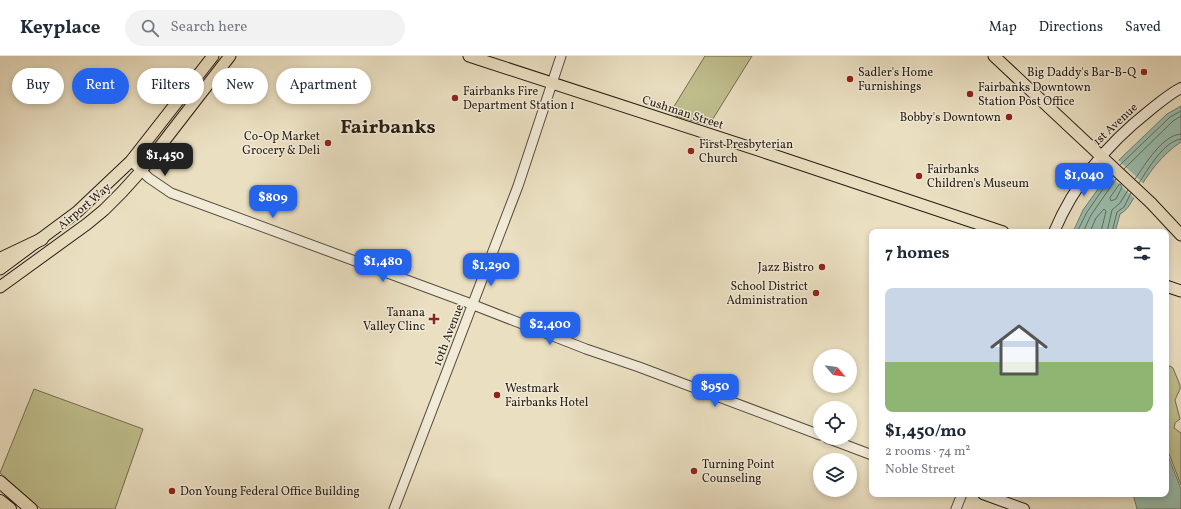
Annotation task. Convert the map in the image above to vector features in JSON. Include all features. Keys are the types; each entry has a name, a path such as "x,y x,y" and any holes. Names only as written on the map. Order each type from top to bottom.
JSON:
{"highway":[{"path":"0,259 42,239"},
{"path":"2,483 31,509"}],"main road":[{"name":"Airport Way","path":"0,269 78,212 131,161 213,56"},
{"name":"Airport Way","path":"0,287 104,210 141,171 230,56"},
{"name":"Cushman Street","path":"469,56 552,82 994,229"},
{"path":"994,56 1151,203 1181,235"},
{"name":"1st Avenue","path":"1055,229 1070,199 1100,155 1140,118 1181,88"},
{"path":"1169,287 1181,291"},
{"path":"990,497 1009,506 1024,509"}],"street":[{"name":"10th Avenue","path":"394,509 518,186 561,56"},
{"path":"131,161 141,171 171,193 813,433"},
{"path":"846,445 869,454"},
{"path":"956,509 961,497"}],"green space":[{"path":"705,56 752,56 711,122 707,125 676,116 673,111 673,108"},
{"path":"1169,366 1173,368 1180,385 1180,389 1175,400 1180,419 1175,423 1174,428 1181,433 1181,485 1169,454"},
{"path":"34,389 143,429 115,509 41,509 0,473"}],"water":[{"path":"1181,106 1181,142 1167,153 1150,172 1130,205 1120,214 1116,229 1074,229 1083,210 1119,160 1167,114"},
{"path":"1169,459 1181,489 1181,509 1137,509 1134,497 1169,497"}],"pier":[{"path":"1117,159 1145,185 1135,199 1107,173"}],"place":[{"name":"Big Daddy's Bar-B-Q","path":"1144,72"},
{"name":"Sadler's Home Furnishings","path":"850,79"},
{"name":"Fairbanks Downtown Station Post Office","path":"970,94"},
{"name":"Fairbanks Fire Department Station 1","path":"455,98"},
{"name":"Bobby's Downtown","path":"1009,117"},
{"name":"Co-Op Market Grocery & Deli","path":"328,143"},
{"name":"First Presbyterian Church","path":"691,151"},
{"name":"Fairbanks Children's Museum","path":"919,176"},
{"name":"Jazz Bistro","path":"822,267"},
{"name":"School District Administration","path":"816,293"},
{"name":"Tanana Valley Clinc","path":"434,319"},
{"name":"Westmark Fairbanks Hotel","path":"497,395"},
{"name":"Turning Point Counseling","path":"694,471"},
{"name":"Don Young Federal Office Building","path":"172,491"}],"district":[{"name":"Fairbanks","path":"388,126"}]}
